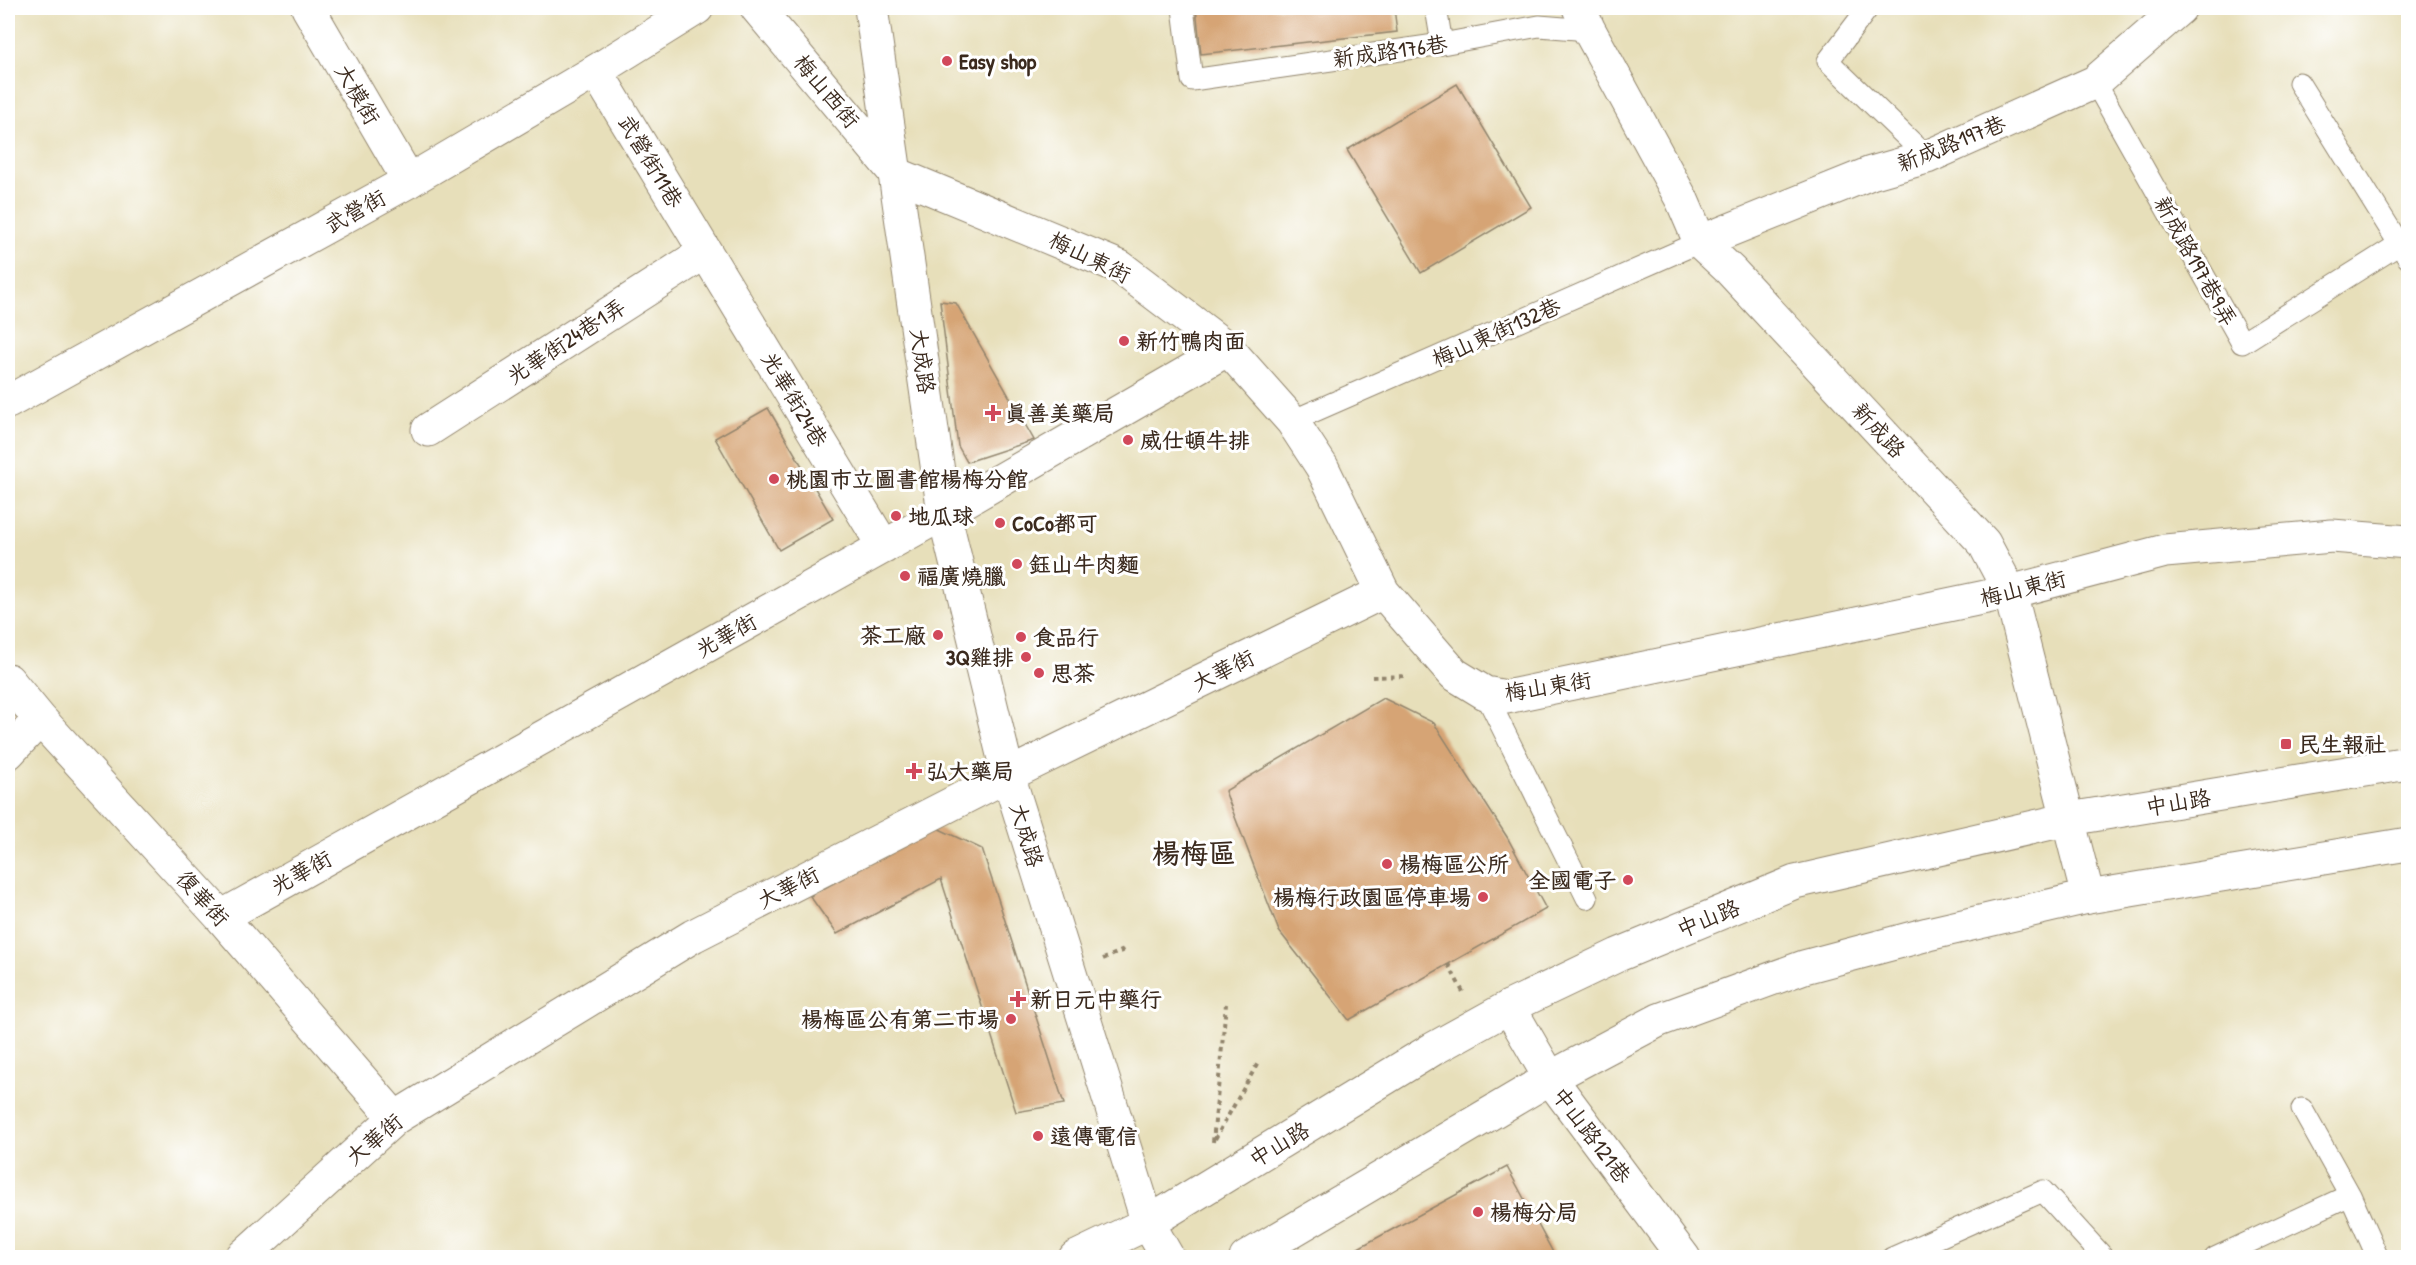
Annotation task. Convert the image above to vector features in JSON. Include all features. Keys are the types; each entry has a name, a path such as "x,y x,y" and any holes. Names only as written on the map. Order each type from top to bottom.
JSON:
{"street":[{"name":"大模街","path":"308,8 409,181"},
{"name":"武營街","path":"8,402 409,181 596,71 697,8"},
{"name":"梅山西街","path":"757,8 896,174"},
{"name":"大成路","path":"871,8 944,513 1008,775 1148,1223 1168,1257"},
{"name":"新成路197巷","path":"1700,242 1871,173 1927,157 2095,82 2180,8"},
{"name":"新成路","path":"1584,19 1682,200 1700,242 1730,270 1984,543 2010,592 2088,897"},
{"name":"武營街11巷","path":"596,71 705,252"},
{"name":"梅山東街","path":"896,174 1120,267 1228,349 1292,421 1322,467 1383,592 1454,674 1485,693 1506,697 2010,592 2165,551 2332,536 2409,542"},
{"name":"光華街24巷1弄","path":"428,430 705,252"},
{"name":"光華街24巷","path":"705,252 884,547"},
{"name":"光華街","path":"221,917 884,547 1228,349"},
{"name":"大華街","path":"241,1257 396,1118 693,936 1008,775 1383,592"},
{"name":"復華街","path":"8,680 40,719 221,917 396,1118"},
{"path":"8,753 40,719"},
{"name":"中山路","path":"1075,1257 1148,1223 1433,1049 1509,1006 1618,955 1795,882 2069,819 2409,763"},
{"path":"1246,1257 1550,1078 1659,1020 1804,967 1928,934 2088,897 2409,844"},
{"name":"中山路121巷","path":"1509,1006 1550,1078 1684,1257"}],"lane":[{"name":"新成路176巷","path":"1183,8 1191,80 1442,44 1584,19"},
{"path":"1436,8 1442,44"},
{"path":"1868,8 1828,61 1927,157"},
{"name":"新成路197巷9弄","path":"2095,82 2242,343 2404,251 2299,83"},
{"name":"梅山東街132巷","path":"1292,421 1700,242"},
{"path":"1485,693 1587,898"},
{"path":"2302,1109 2350,1195 2378,1257"},
{"path":"1892,1257 2043,1191 2104,1257"},
{"path":"2215,1257 2350,1195"}],"path":[{"path":"1448,964 1468,1002"},
{"path":"1226,1004 1213,1143 1257,1063"}],"building":[{"path":"1196,8 1394,8 1397,32 1201,54"},
{"path":"1457,84 1531,207 1421,273 1347,150"},
{"path":"940,301 956,303 1034,440 967,462 958,446"},
{"name":"桃園市立圖書館楊梅分館","path":"768,408 833,519 779,550 715,438"},
{"name":"楊梅區公所","path":"1383,698 1434,723 1507,837 1546,909 1349,1020 1279,931 1225,791"},
{"path":"8,705 23,723 8,738"},
{"name":"楊梅區公有第二市場","path":"935,827 982,849 1064,1104 1016,1112 941,879 837,934 810,896"},
{"name":"楊梅分局","path":"1507,1167 1556,1258 1340,1258"}],"place":[{"name":"Easy shop","path":"947,61"},
{"name":"新竹鴨肉面","path":"1124,341"},
{"name":"真善美藥局","path":"993,413"},
{"name":"威仕頓牛排","path":"1128,440"},
{"name":"桃園市立圖書館楊梅分館","path":"774,479"},
{"name":"地瓜球","path":"896,516"},
{"name":"CoCo都可","path":"1000,523"},
{"name":"鈺山牛肉麵","path":"1017,564"},
{"name":"福廣燒臘","path":"905,576"},
{"name":"茶工廠","path":"938,635"},
{"name":"食品行","path":"1021,637"},
{"name":"3Q雞排","path":"1026,657"},
{"name":"思茶","path":"1039,673"},
{"name":"民生報社","path":"2286,744"},
{"name":"弘大藥局","path":"914,771"},
{"name":"楊梅區公所","path":"1387,864"},
{"name":"全國電子","path":"1628,880"},
{"name":"楊梅行政園區停車場","path":"1483,897"},
{"name":"新日元中藥行","path":"1018,999"},
{"name":"楊梅區公有第二市場","path":"1011,1019"},
{"name":"遠傳電信","path":"1038,1136"},
{"name":"楊梅分局","path":"1478,1212"}],"district":[{"name":"楊梅區","path":"1194,853"}]}
